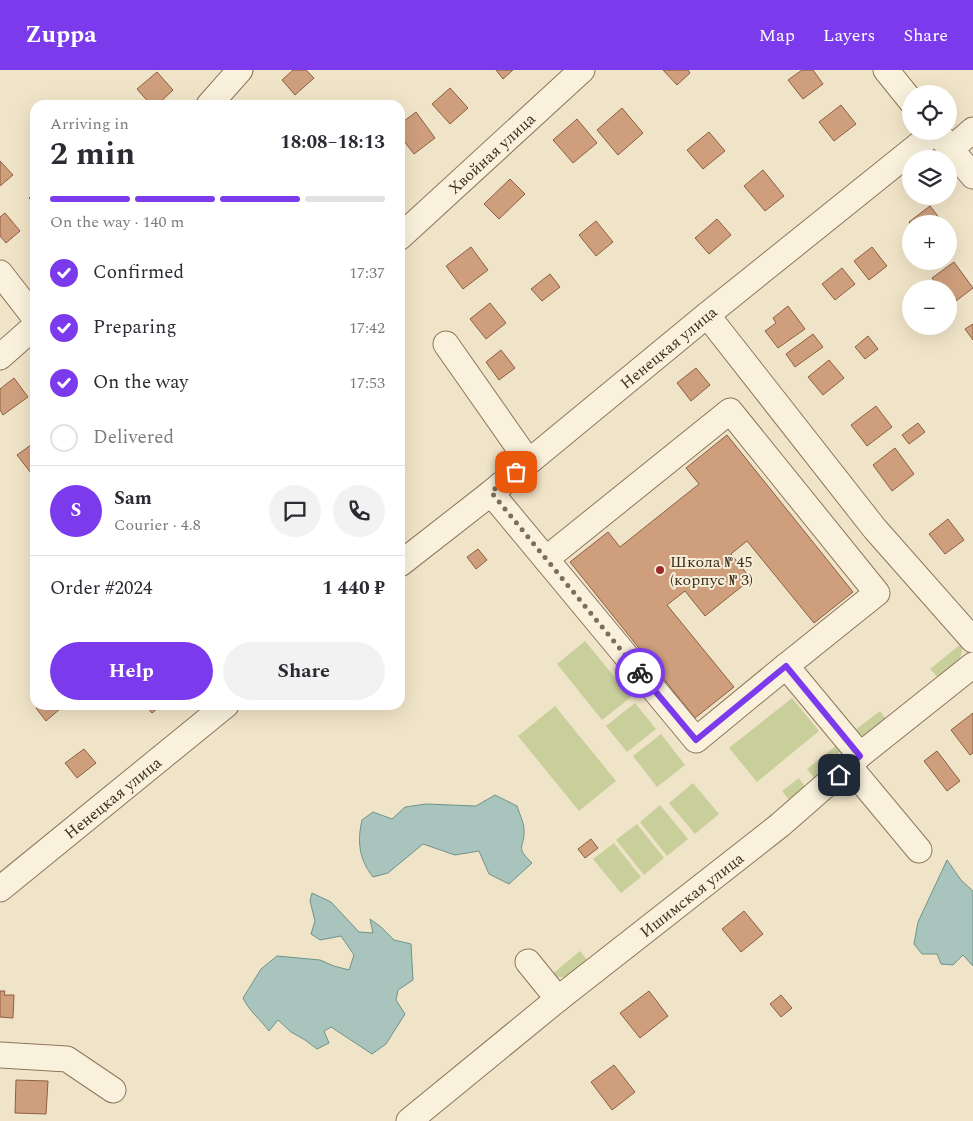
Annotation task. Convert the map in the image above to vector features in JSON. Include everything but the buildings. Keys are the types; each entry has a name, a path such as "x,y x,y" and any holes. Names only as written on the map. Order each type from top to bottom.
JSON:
{"street":[{"path":"213,100 240,70"},
{"name":"Хвойная улица","path":"405,232 582,70"},
{"path":"886,70 902,90"},
{"name":"Ненецкая улица","path":"957,136 973,130"},
{"path":"944,140 973,176"},
{"name":"Ненецкая улица","path":"405,560 707,315 944,140"},
{"path":"0,273 30,312"},
{"path":"707,315 875,529 973,640"},
{"path":"0,357 30,330"},
{"path":"446,344 528,461"},
{"path":"491,492 546,559 696,740 877,593 730,411 546,559"},
{"name":"Ишимская улица","path":"409,1121 558,999 780,825 854,761 973,665"},
{"path":"786,666 919,850"},
{"name":"Ненецкая улица","path":"0,889 220,710"},
{"path":"528,962 558,999"},
{"path":"0,1056 67,1059 113,1090"}],"green space":[{"path":"585,641 631,697 602,720 557,664"},
{"path":"962,643 959,660 938,678 930,669"},
{"path":"792,698 819,731 757,782 729,748"},
{"path":"635,703 656,729 627,752 606,726"},
{"path":"555,706 616,781 579,811 518,736"},
{"path":"880,711 887,720 874,730 861,736 850,734"},
{"path":"661,734 685,765 657,787 633,756"},
{"path":"838,744 839,755 837,760 815,779 807,769"},
{"path":"799,778 806,788 790,801 782,791"},
{"path":"693,783 719,814 695,834 669,803"},
{"path":"660,805 688,839 667,856 640,822"},
{"path":"637,824 664,858 644,875 616,840"},
{"path":"614,843 641,877 621,893 593,859"},
{"path":"580,951 588,961 567,976 557,977 551,975"}],"water":[{"path":"495,795 517,806 524,827 522,850 532,863 509,884 489,874 479,851 455,855 423,844 388,873 373,877 368,870 360,850 360,836 362,820 373,812 392,819 405,807 426,804 476,806"},
{"path":"947,860 961,880 973,891 973,966 963,955 953,965 941,964 937,954 922,954 914,944 918,922"},
{"path":"312,893 331,902 359,932 373,933 370,919 394,940 411,944 413,980 398,990 396,1000 405,1014 386,1044 372,1054 331,1027 324,1031 329,1043 317,1049 291,1032 278,1020 269,1031 251,1011 243,998 261,969 277,956 320,960 349,970 354,955 341,936 320,940 311,934 315,921 310,901"}],"way so far":[{"path":"516,472 491,492 640,673"}],"place":[{"name":"Школа № 45 (корпус № 3)","path":"660,570"}],"route":[{"path":"640,673 696,740 786,666 860,756 839,775"}]}
